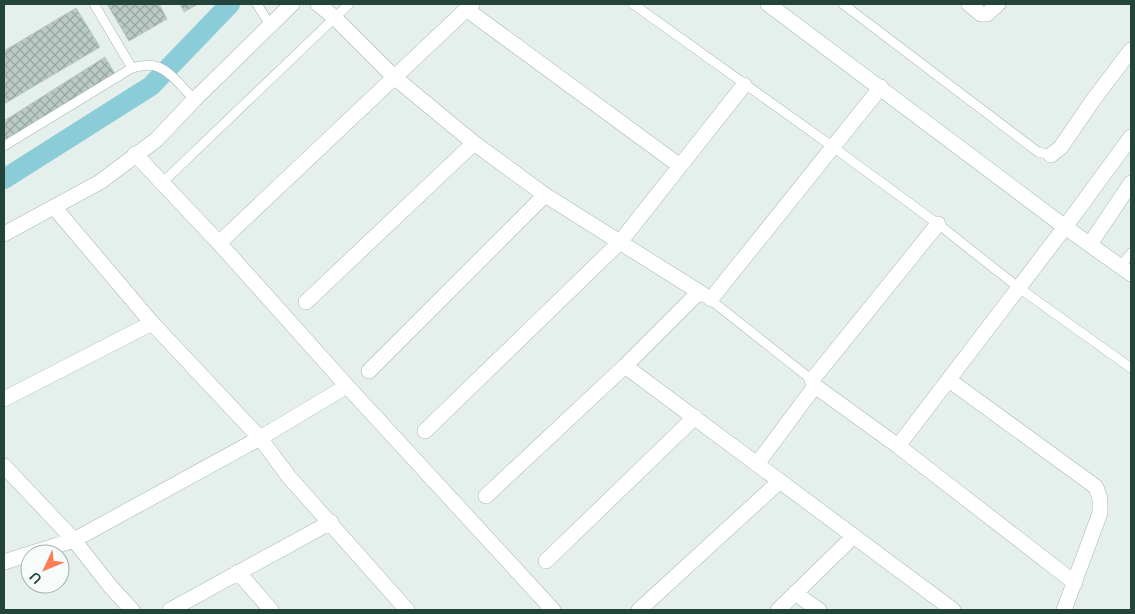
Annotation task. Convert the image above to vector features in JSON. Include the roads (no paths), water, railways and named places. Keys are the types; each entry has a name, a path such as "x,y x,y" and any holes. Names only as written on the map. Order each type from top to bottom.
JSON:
{"street":[{"path":"4,234 100,182 156,140 292,4"},
{"path":"318,4 334,17 394,77 474,143 545,195 705,295"},
{"path":"768,4 1126,271"},
{"path":"969,4 981,14 987,14 998,4"},
{"path":"219,243 469,7 680,166"},
{"path":"1051,155 1061,147 1093,100 1131,50"},
{"path":"426,431 620,242 744,85"},
{"path":"486,496 625,366 705,295 833,147 881,87"},
{"path":"898,446 1131,137"},
{"path":"306,302 474,143"},
{"path":"135,154 219,243 347,386 553,610"},
{"path":"1090,244 1131,183"},
{"path":"370,371 545,195"},
{"path":"54,208 152,323 260,438 289,477 331,522 407,610"},
{"path":"757,464 813,383 938,224"},
{"path":"4,399 152,323"},
{"path":"625,366 953,610"},
{"path":"949,380 1096,487 1100,499 1100,513 1064,610"},
{"path":"813,383 1075,583"},
{"path":"4,562 74,540 260,438 347,386"},
{"path":"546,561 695,417"},
{"path":"4,466 74,540 110,586 132,610"},
{"path":"639,610 780,481"},
{"path":"170,610 331,522"},
{"path":"778,610 854,536"},
{"path":"238,572 271,610"},
{"path":"795,593 819,610"}],"lane":[{"path":"94,4 132,68"},
{"path":"257,4 270,25"},
{"path":"162,183 349,4"},
{"path":"633,4 833,147 938,224 1019,288 1131,368"},
{"path":"843,4 1038,152 1051,155"},
{"path":"4,146 132,68 144,65 157,66 175,80 194,100"},
{"path":"1126,271 1131,253"},
{"path":"705,295 813,383"}],"waterway":[{"path":"4,179 151,86 230,4"}]}
